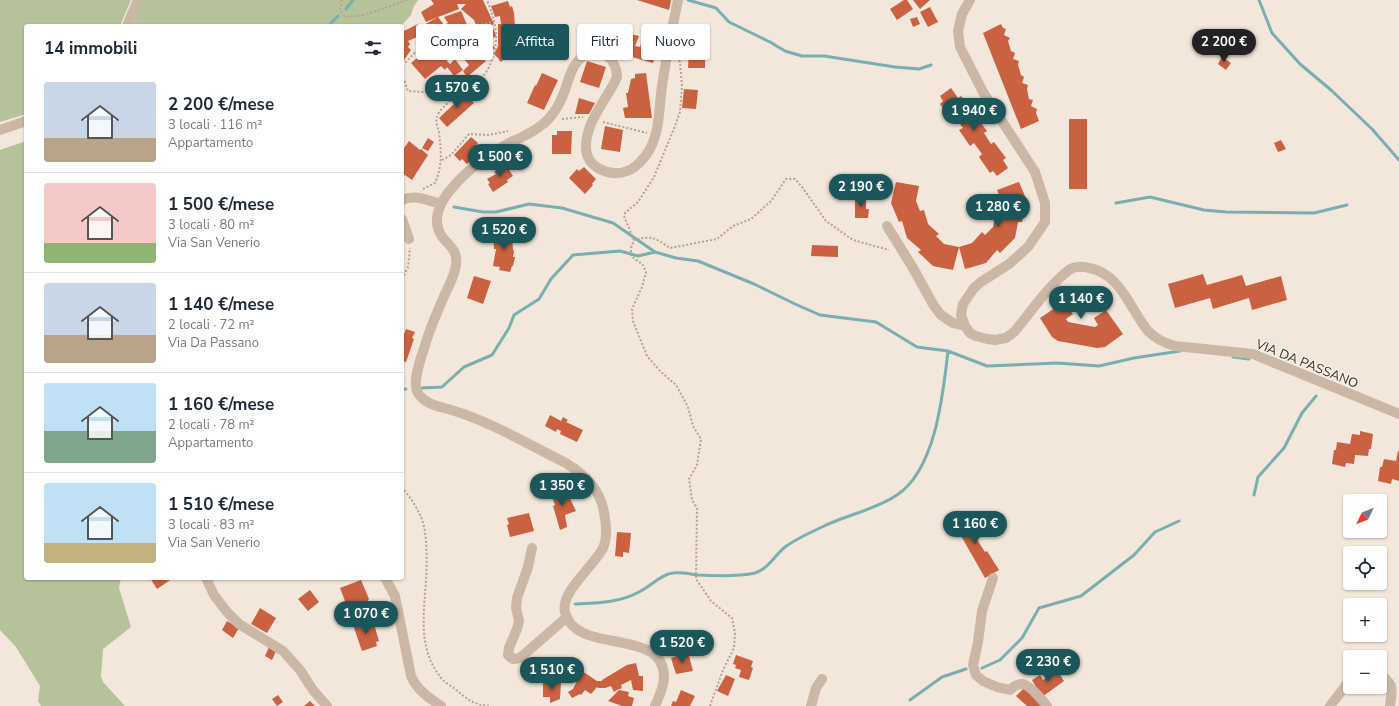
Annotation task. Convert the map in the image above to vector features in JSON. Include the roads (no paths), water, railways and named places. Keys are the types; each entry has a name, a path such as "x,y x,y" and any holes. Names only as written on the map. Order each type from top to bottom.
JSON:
{"street":[{"path":"128,24 138,0"},
{"path":"656,706 662,689 664,677 663,670 656,658 638,646 584,634 576,630 566,617 565,604 568,596 577,582 595,560 603,547 606,537 604,510 600,497 595,488 577,470 566,463 491,424 468,415 434,406 423,399 415,384 420,361 456,265 454,250 442,237 436,220 441,204 453,186 488,156 508,143 536,130 546,123 558,106 573,67 583,56 591,53 601,53 611,59 616,71 616,77 586,135 587,157 591,162 604,171 614,173 626,172 634,167 646,155 656,136 662,86 678,0"},
{"path":"887,226 934,306 942,315 953,323 965,326 962,315 963,304 970,293 980,282 1009,264 1028,247 1044,222 1045,203 1035,172 983,92 960,47 958,31 962,14 970,0"},
{"path":"0,130 24,122"},
{"path":"404,199 416,197 441,204"},
{"path":"404,224 410,239"},
{"name":"VIA DA PASSANO","path":"965,326 976,336 995,340 1006,338 1014,332 1057,280 1070,269 1077,266 1088,267 1109,276 1148,331 1164,343 1174,346 1253,354 1399,414"},
{"path":"532,548 528,567 517,598 516,608 519,620 508,655 513,659 520,658 566,617"},
{"path":"993,578 982,611 973,665 976,675 983,681 997,688 1010,690 1017,685 1023,684 1028,686 1047,706"},
{"path":"207,580 214,595 227,612 239,624 283,651 300,670 312,690 327,706"},
{"path":"386,580 394,596 411,676 415,684 422,692 441,706"},
{"path":"811,706 816,688 822,679"},
{"path":"1387,679 1392,688 1390,706"},
{"path":"1330,706 1343,689"}],"waterway":[{"path":"346,9 353,0"},
{"path":"688,0 716,8 729,22 785,51 802,56 824,56 895,67 919,69 931,65"},
{"path":"1259,0 1272,33 1300,64 1331,90 1372,129 1399,160"},
{"path":"331,23 338,16"},
{"path":"1116,203 1150,197 1204,210 1226,212 1314,213 1347,205"},
{"path":"454,207 483,212 496,212 529,204 562,208 613,223 655,252 676,258 698,261 754,284 820,315 876,322 917,347 948,351 987,366 1057,363 1099,366 1134,358 1180,351"},
{"path":"422,388 442,387 464,367 492,355 509,328 514,315 539,299 551,279 573,255 620,251 638,256 655,252"},
{"path":"575,604 608,602 631,596 643,590 660,578 673,573 726,576 755,573 768,565 781,550 798,539 831,523 870,509 897,495 910,483 921,468 929,449 940,409 948,351"},
{"path":"1233,357 1249,359"},
{"path":"1254,495 1258,477 1284,448 1302,413 1316,396"},
{"path":"982,668 1000,660 1022,638 1039,608 1081,596 1134,555 1155,532 1179,521"},
{"path":"910,700 942,677 966,669"}]}
